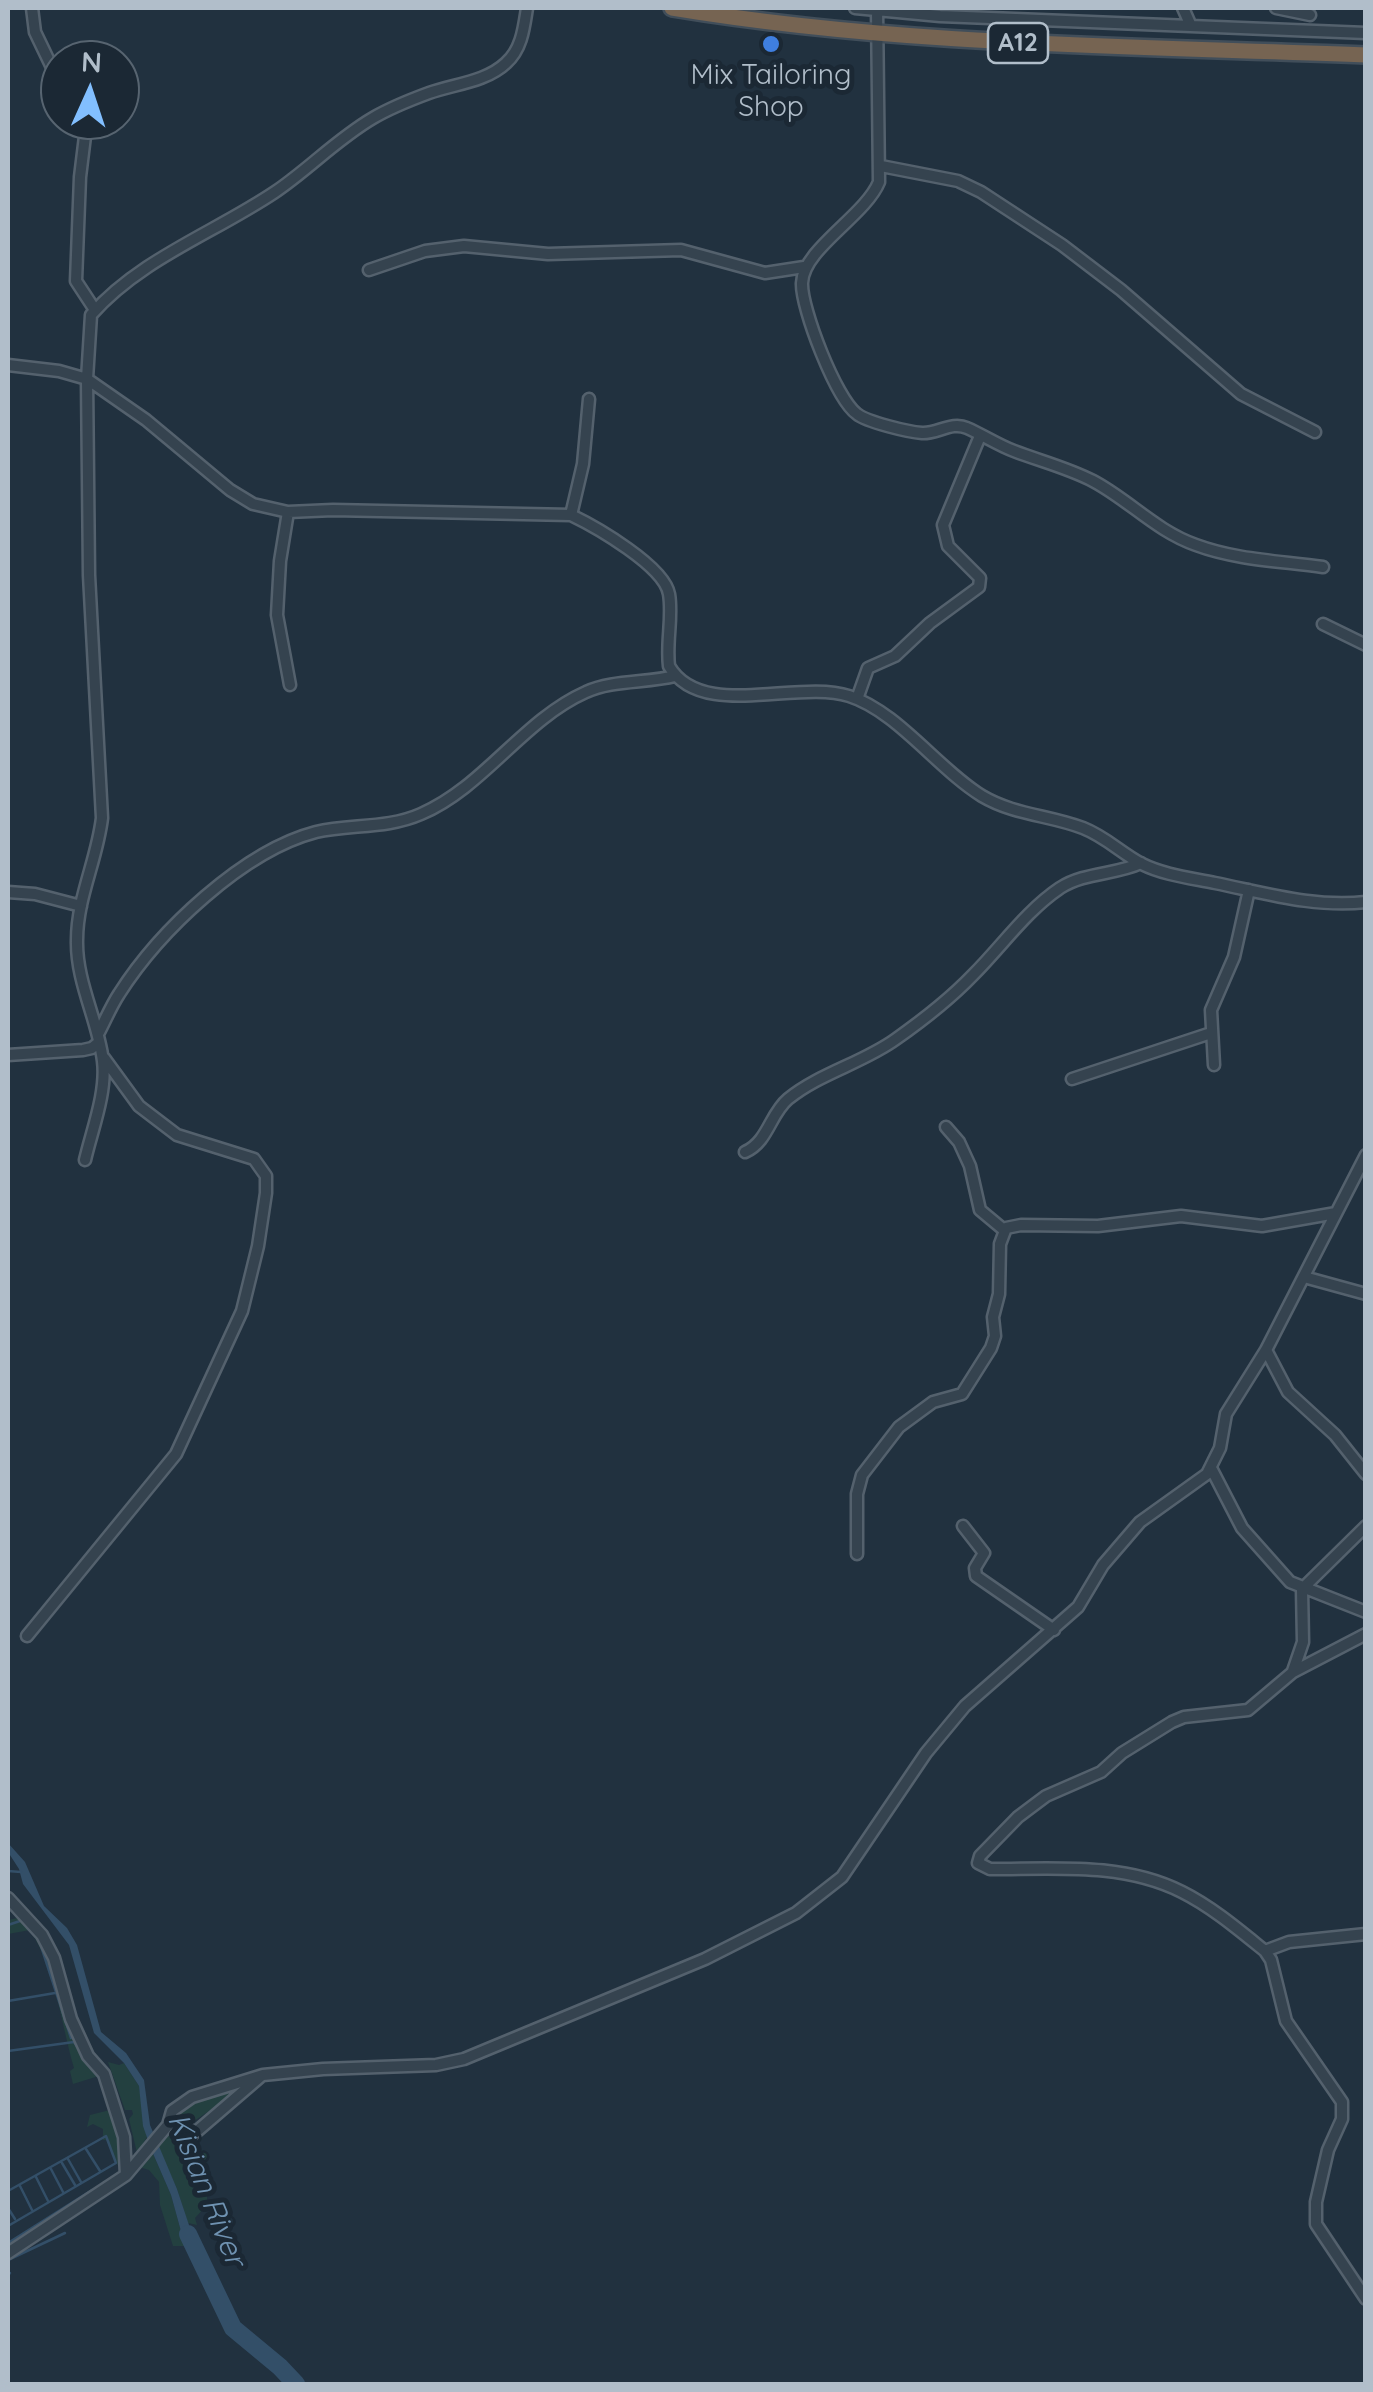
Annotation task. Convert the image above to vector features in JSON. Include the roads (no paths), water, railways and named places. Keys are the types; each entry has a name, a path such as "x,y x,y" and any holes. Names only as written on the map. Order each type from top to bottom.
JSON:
{"highway":[{"name":"A12","path":"672,8 988,42 1366,55"}],"street":[{"path":"32,8 40,42"},
{"path":"85,1160 103,1057 79,969 76,943 102,818 89,576 90,321 95,310 142,271 285,186 324,151 374,117 496,72 511,60 518,47 528,8"},
{"path":"855,8 940,16 1366,33"},
{"path":"1183,8 1191,26"},
{"path":"1276,8 1308,11 1320,31"},
{"path":"877,10 881,166 875,193 804,267 801,288 818,346 848,407 864,419 924,433 960,426 1090,479 1172,535 1197,546 1323,567"},
{"path":"1136,46 1137,24"},
{"path":"85,140 76,281 95,310"},
{"path":"881,166 958,180 981,192 1122,290 1242,394 1315,432"},
{"path":"369,270 425,251 464,246 548,254 681,250 765,273 804,267"},
{"path":"8,365 87,379 252,504 288,512 571,516 588,523 655,570 665,582 670,597 667,652 676,676 686,685 738,696 826,692 857,700 892,723 981,796 1006,808 1083,828 1141,863 1174,875 1316,903 1366,902"},
{"path":"571,516 583,464 589,399"},
{"path":"857,700 868,668 895,656 930,623 979,588 980,578 948,546 943,524 980,436"},
{"path":"288,512 277,615 290,685"},
{"path":"1322,624 1366,645"},
{"path":"8,1055 92,1048 120,993 164,936 236,872 316,832 370,827 422,814 588,690 676,676"},
{"path":"745,1152 758,1145 786,1101 892,1042 932,1012 970,978 1033,910 1059,889 1075,880 1141,863"},
{"path":"1214,1065 1211,1010 1234,957 1249,890"},
{"path":"8,892 35,894 81,906"},
{"path":"1072,1079 1211,1033"},
{"path":"27,1636 176,1454 242,1312 266,1193 266,1176 254,1159 177,1134 139,1106 103,1057"},
{"path":"946,1127 959,1142 970,1166 980,1210 1004,1230"},
{"path":"8,2253 126,2174 168,2124 178,2105 192,2098 262,2075 421,2066 464,2058 704,1959 796,1913 842,1878 926,1753 965,1706 1078,1607 1102,1565 1140,1522 1211,1468 1220,1448 1226,1414 1266,1350 1366,1155"},
{"path":"857,1554 857,1494 862,1475 912,1417 934,1402 962,1394 991,1348 995,1336 993,1317 1000,1294 1000,1244 1004,1230 1014,1225 1098,1226 1181,1216 1262,1226 1336,1213"},
{"path":"1304,1278 1366,1294"},
{"path":"1266,1350 1288,1392 1336,1436 1366,1474"},
{"path":"1211,1468 1242,1528 1290,1582 1366,1612"},
{"path":"963,1526 983,1550 975,1568 976,1576 1054,1630"},
{"path":"1293,1672 1304,1642 1302,1589 1366,1526"},
{"path":"1366,1634 1293,1672 1248,1710 1178,1718 1101,1772 1046,1796 1018,1817 980,1856 978,1864 990,1869 1089,1868 1165,1885 1196,1900 1264,1951 1272,1960 1286,2021 1342,2102 1342,2119 1328,2150 1315,2214 1322,2234 1366,2300"},
{"path":"8,1898 42,1936 54,1958 71,2020 88,2056 104,2074 124,2137 126,2174"},
{"path":"1264,1951 1289,1942 1366,1934"},
{"path":"168,2124 196,2132 262,2075"}],"water":[{"path":"8,1843 25,1862 44,1906 67,1928 77,1945 101,2032 126,2053 144,2080 150,2125 199,2255 182,2235 171,2195 151,2149 143,2126 139,2086 124,2063 94,2033 69,1945 23,1884 8,1852"}],"waterway":[{"path":"8,1871 21,1872"},
{"path":"8,1925 23,1920"},
{"path":"39,1940 71,2038"},
{"path":"8,2001 55,1993"},
{"path":"8,2051 74,2042 83,2055"},
{"path":"94,2070 103,2084"},
{"path":"8,2191 106,2136 116,2163 8,2226"},
{"path":"86,2149 100,2171"},
{"path":"68,2159 81,2182"},
{"path":"62,2163 75,2185"},
{"path":"51,2169 63,2192"},
{"path":"36,2177 48,2201"},
{"path":"20,2186 32,2210"},
{"path":"8,2243 92,2190"},
{"path":"8,2208 15,2219"},
{"path":"8,2260 65,2233"},
{"name":"Kisian River","path":"188,2234 233,2328 296,2384"}],"place":[{"name":"Mix Tailoring Shop","path":"771,44"}]}
